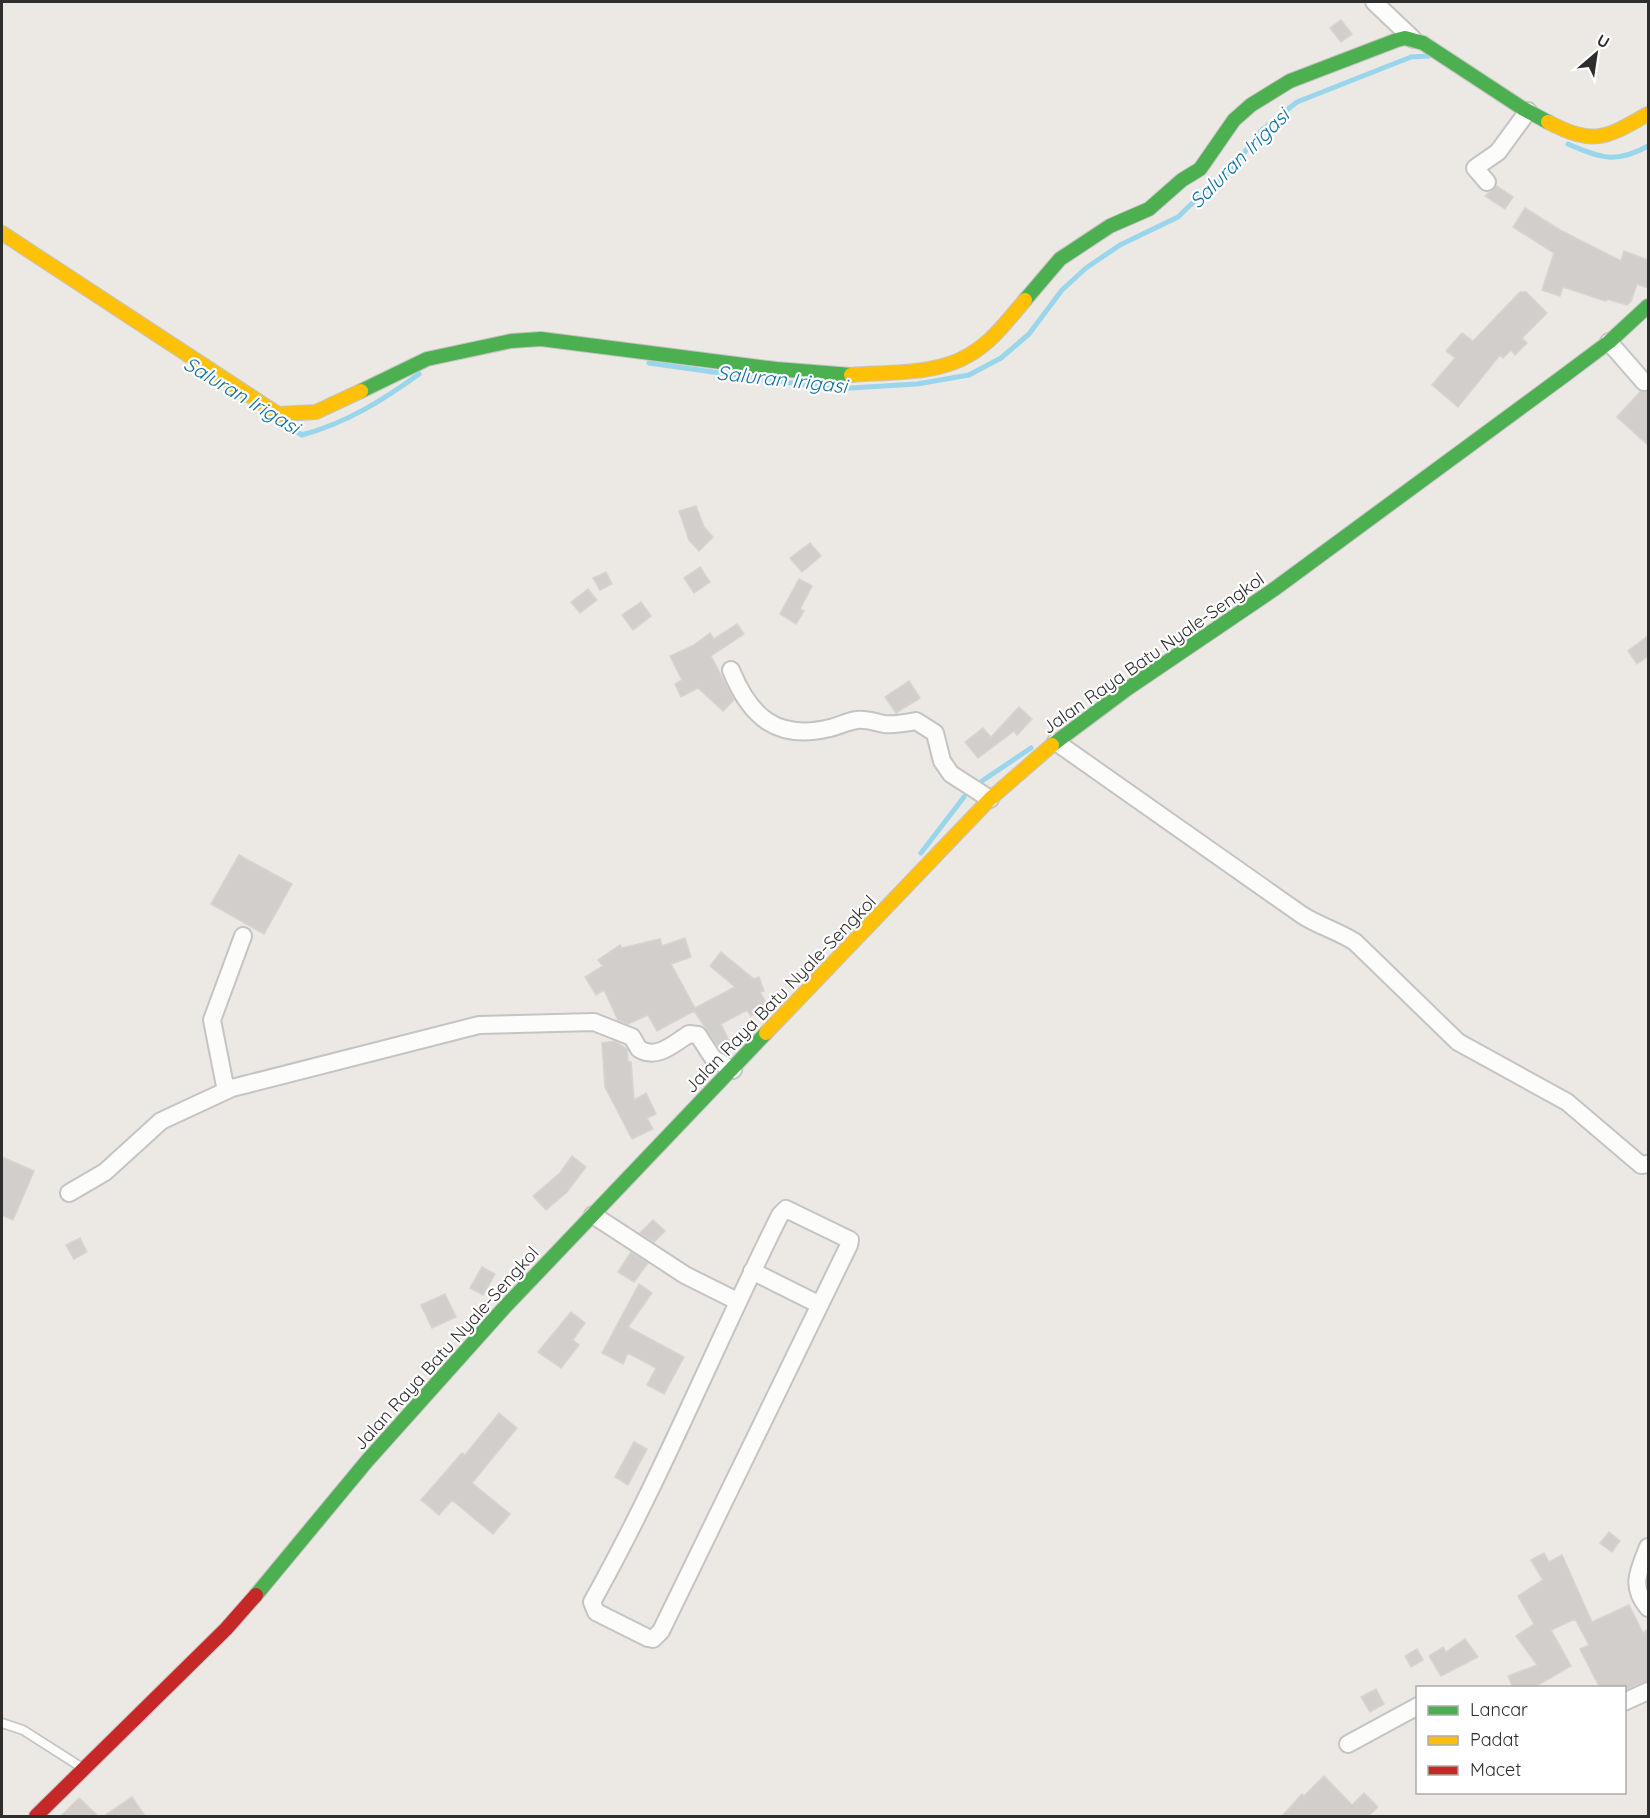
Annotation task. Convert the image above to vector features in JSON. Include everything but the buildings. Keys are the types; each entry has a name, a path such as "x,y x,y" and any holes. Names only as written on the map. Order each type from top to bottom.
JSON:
{"main road":[{"path":"2,233 271,411 288,416 316,412 338,404 427,359 511,341 541,339 588,343 844,376 924,369 963,358 989,340 1008,322 1050,267 1110,226 1149,209 1204,165 1234,120 1277,87 1397,40 1413,39 1439,53 1528,111 1573,135 1593,137 1611,135 1648,114"},
{"name":"Jalan Raya Batu Nyale-Sengkol","path":"36,1816 226,1629 382,1444 504,1308 990,799 1056,742 1127,689 1273,590 1609,342 1648,306"}],"street":[{"path":"1374,2 1413,39"},
{"path":"1486,182 1475,168 1501,149 1528,111"},
{"path":"1609,342 1644,382"},
{"path":"731,670 747,702 760,716 772,725 791,732 830,728 854,720 898,724 916,721 935,733 942,761 951,774 990,799"},
{"path":"1056,742 1302,915 1322,928 1345,935 1355,942 1458,1042 1568,1102 1641,1165 1648,1164"},
{"path":"226,1091 212,1020 243,936"},
{"path":"69,1193 105,1172 161,1121 226,1091 479,1024 594,1022 623,1032 632,1037 639,1049 652,1054 663,1050 688,1034 699,1035 713,1058 733,1070"},
{"path":"783,1210 790,1210 850,1240 661,1631 653,1639 648,1638 596,1612 592,1602 681,1424 752,1271 783,1210"},
{"path":"593,1215 685,1275 737,1301"},
{"path":"752,1271 820,1305"},
{"path":"1648,1547 1636,1578 1638,1595 1648,1608"},
{"path":"1626,1701 1648,1691"},
{"path":"1348,1744 1416,1707"}],"lane":[{"path":"2,1724 23,1730 84,1769"}],"waterway":[{"name":"Saluran Irigasi","path":"649,363 834,389 917,384 969,375 1001,358 1029,334 1062,290 1086,268 1120,245 1178,217 1210,186 1225,177 1262,130 1297,102 1411,57 1429,56"},
{"name":"Saluran Irigasi","path":"1568,144 1599,156 1608,157 1637,152 1648,146"},
{"name":"Saluran Irigasi","path":"280,422 302,435 318,430 363,410 419,374"},
{"path":"982,781 1031,748"},
{"path":"921,853 964,797"}],"traffic: fast":[{"path":"1025,300 1060,259 1110,226 1149,209 1182,180 1200,169 1234,120 1251,105 1290,81 1397,40 1405,38 1423,43 1522,108 1548,122"},
{"path":"1052,745 1127,689 1273,590 1565,375 1609,342 1648,306"},
{"path":"361,391 427,359 511,341 541,339 776,369 851,375"},
{"path":"256,1595 367,1461 504,1308 766,1033"}],"traffic: slow":[{"path":"1548,122 1577,134 1600,136 1621,129 1648,114"},
{"path":"2,233 278,414 316,412 361,391"},
{"path":"851,375 912,371 956,361 985,344 1025,300"},
{"path":"766,1033 990,799 1052,745"}],"traffic: jam":[{"path":"36,1816 226,1629 256,1595"}]}
